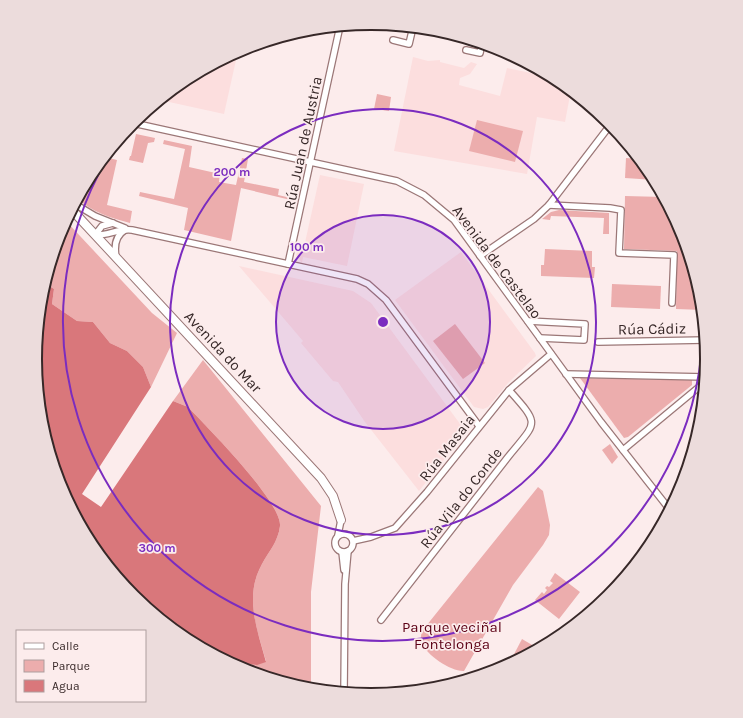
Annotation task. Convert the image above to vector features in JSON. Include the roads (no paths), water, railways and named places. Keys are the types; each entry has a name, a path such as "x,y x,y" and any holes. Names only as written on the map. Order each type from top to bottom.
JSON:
{"street":[{"name":"Rúa Juan de Austria","path":"288,264 339,32"},
{"path":"393,40 409,44 412,33"},
{"path":"466,50 480,53 481,49"},
{"name":"Avenida de Castelao","path":"141,125 397,181 410,187 437,205 454,220 551,354 667,506"},
{"path":"480,256 534,219 549,205 607,129"},
{"path":"549,205 610,208 621,210 619,253 674,255 672,304"},
{"path":"80,207 95,216 128,229 357,279 368,284 386,300 479,426"},
{"name":"Avenida do Mar","path":"76,214 321,478 333,496 347,534"},
{"path":"95,235 102,226 113,223"},
{"path":"95,235 104,235 128,229"},
{"path":"117,258 115,251 116,239 119,234 128,229"},
{"path":"528,321 585,324 584,340 540,338"},
{"name":"Rúa Cádiz","path":"598,342 700,340"},
{"name":"Rúa Masaia","path":"353,541 371,537 395,528 427,492 509,390 551,354"},
{"path":"566,374 700,377"},
{"path":"623,450 699,387"},
{"name":"Rúa Vila do Conde","path":"381,620 508,457 531,430 532,419 528,412 509,390"},
{"name":"Avenida do Mar","path":"338,535 341,520"},
{"path":"347,534 353,541 352,547 345,552 337,549 334,543 338,535 347,534"},
{"path":"344,686 345,552"}],"water":[{"path":"51,287 54,289 52,304 77,321 93,322 110,343 127,351 143,367 151,387 82,494 101,507 173,401 188,407 226,447 257,483 277,515 280,526 279,532 257,576 253,600 256,625 266,662 257,665 250,664 226,654 189,633 171,620 139,592 110,559 76,505 60,465 45,402 42,359 43,337 45,316"}],"park label":[{"name":"Parque veciñal Fontelonga","path":"452,636"}]}
